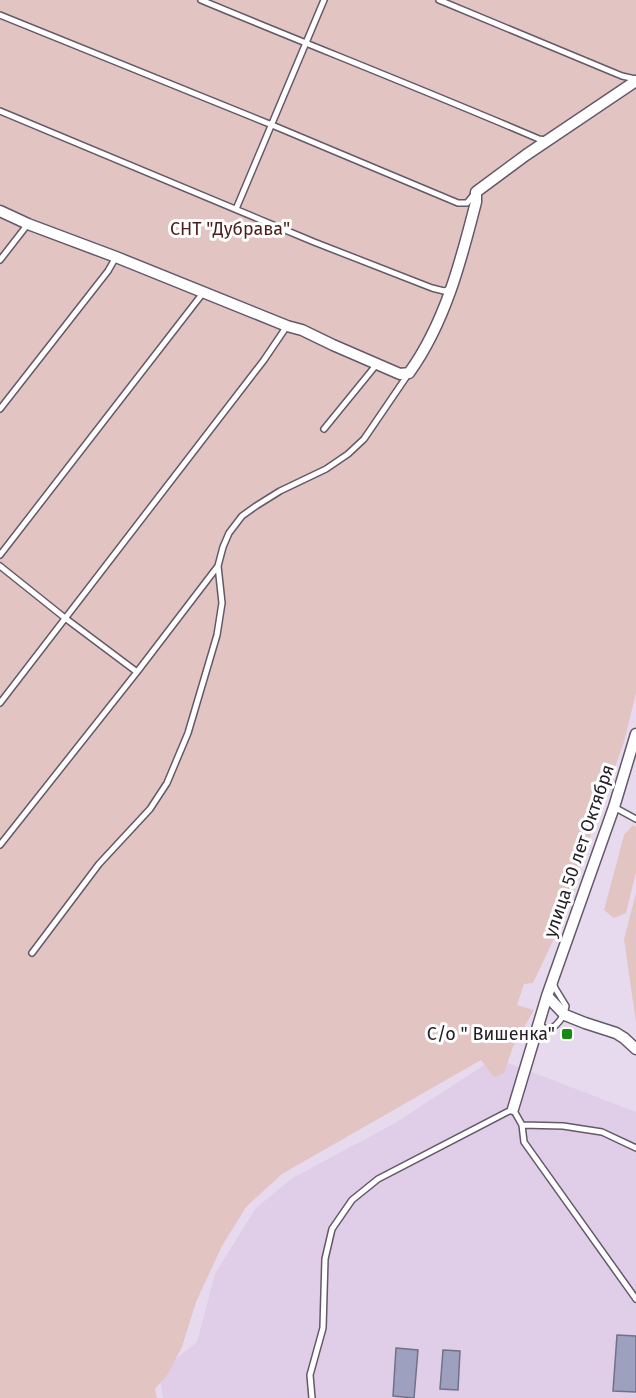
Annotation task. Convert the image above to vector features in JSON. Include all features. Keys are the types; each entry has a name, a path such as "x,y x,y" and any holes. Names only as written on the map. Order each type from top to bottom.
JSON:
{"street":[{"path":"0,211 28,224 302,330 400,374 409,373 419,358 442,310 459,268 476,202 476,192 547,140 636,80"},
{"name":"улица 50 лет Октября","path":"513,1109 552,979 614,807 636,734"},
{"path":"547,996 565,1015 616,1034 636,1049"}],"lane":[{"path":"201,0 539,139 547,140"},
{"path":"236,209 324,0"},
{"path":"439,0 636,80"},
{"path":"0,15 458,203 467,203 476,192"},
{"path":"0,111 314,242 432,288 444,291 451,289"},
{"path":"0,260 28,224"},
{"path":"0,410 108,271 116,257"},
{"path":"0,555 203,292"},
{"path":"0,703 264,360 287,326"},
{"path":"324,429 377,364"},
{"path":"32,952 99,864 150,809 167,783 188,733 217,635 222,603 218,566 229,533 242,516 280,491 326,469 348,454 364,439 409,373"},
{"path":"0,566 137,672"},
{"path":"0,845 218,566"},
{"path":"614,807 636,819"},
{"path":"540,1020 542,1027 550,1030 565,1015 566,1006 552,979"},
{"path":"312,1398 310,1375 323,1328 325,1259 332,1228 352,1200 378,1179 513,1109 522,1125 524,1142 636,1299"},
{"path":"522,1125 563,1126 602,1132 636,1148"}],"shaded area":[{"path":"495,1058 636,1112 636,1398 163,1398 159,1372 197,1342 215,1274 255,1209 291,1179 395,1123"}],"green space":[{"name":"СНТ \"Дубрава\"","path":"0,0 636,0 636,693 624,742 553,941 533,983 524,984 517,1005 534,1010 513,1047 504,1073 494,1077 481,1060 282,1174 246,1207 222,1246 196,1302 182,1347 167,1375 155,1389 157,1398 0,1398"},
{"path":"633,825 636,827 636,872 626,913 614,918 604,910 624,835"},
{"path":"636,893 636,1023 624,939"}],"building":[{"path":"617,1335 636,1336 636,1392 613,1391"},
{"path":"396,1348 418,1350 414,1398 393,1396"},
{"path":"443,1350 460,1351 458,1390 440,1389"}],"place":[{"name":"С/о \" Вишенка\"","path":"567,1034"}]}
